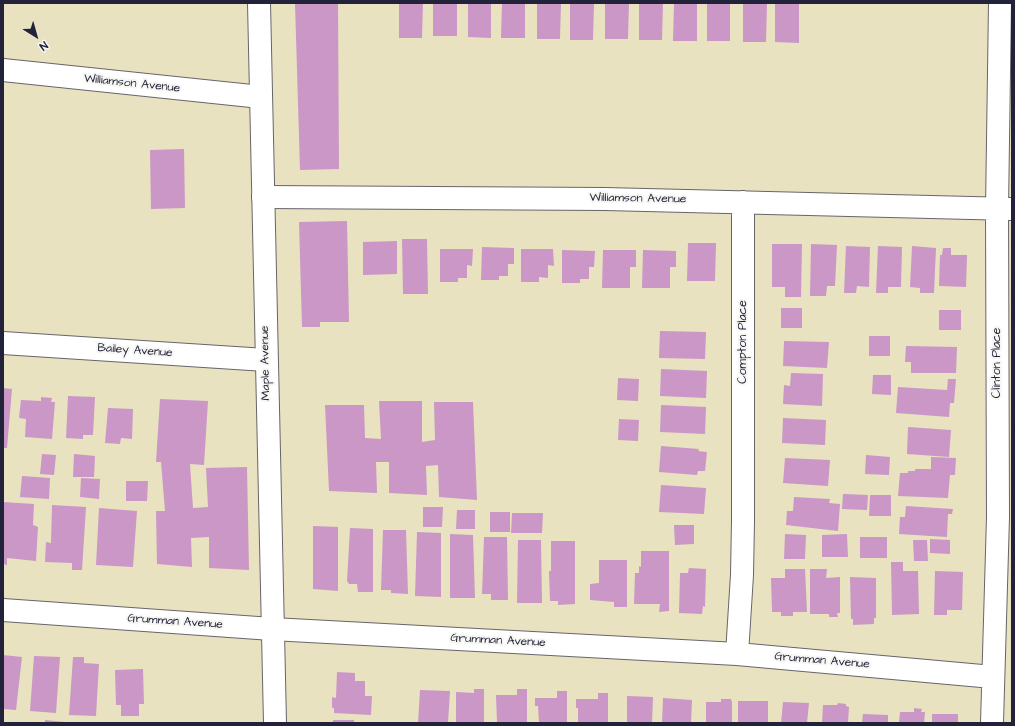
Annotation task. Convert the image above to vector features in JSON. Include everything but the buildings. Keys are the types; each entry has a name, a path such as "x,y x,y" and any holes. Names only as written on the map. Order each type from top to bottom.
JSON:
{"street":[{"name":"Maple Avenue","path":"259,3 274,723"},
{"name":"Clinton Place","path":"992,723 1004,209 1000,3"},
{"name":"Williamson Avenue","path":"3,70 261,98"},
{"name":"Williamson Avenue","path":"263,197 605,198 1004,209"},
{"name":"Compton Place","path":"737,654 742,574 743,202"},
{"name":"Bailey Avenue","path":"3,342 266,360"},
{"name":"Grumman Avenue","path":"3,610 272,629 737,654 993,677"}]}
